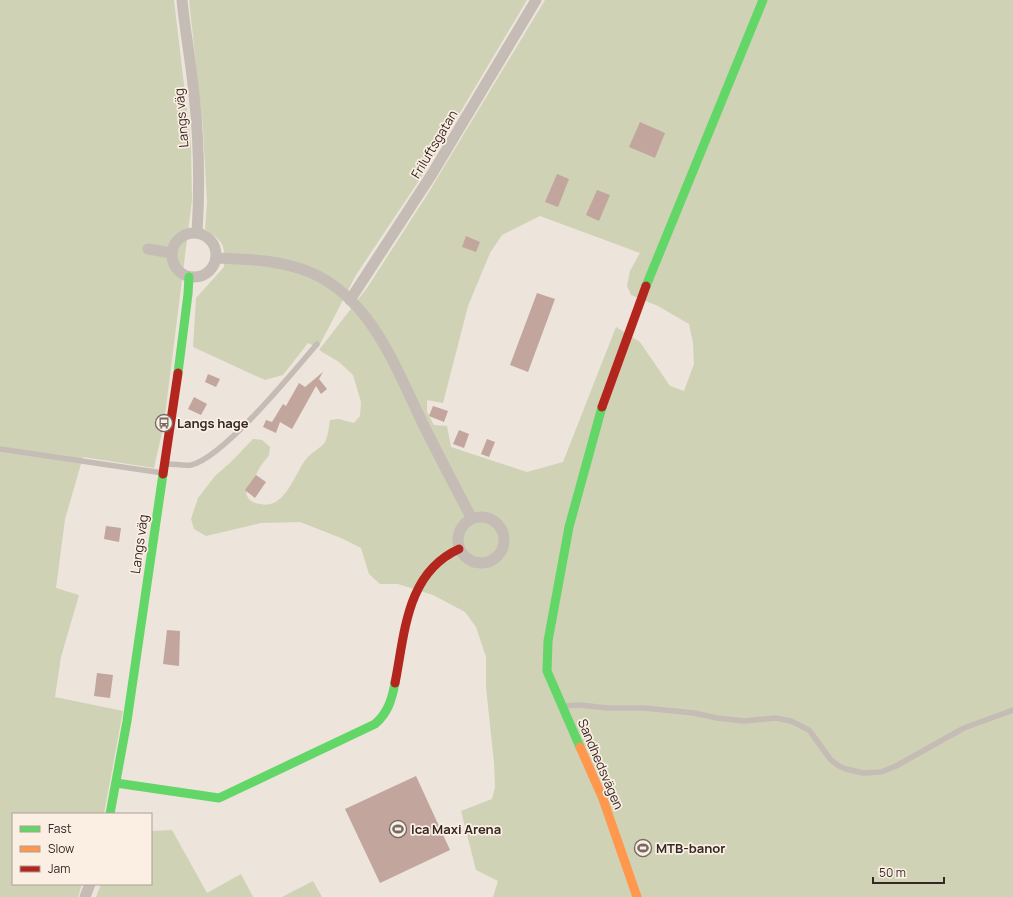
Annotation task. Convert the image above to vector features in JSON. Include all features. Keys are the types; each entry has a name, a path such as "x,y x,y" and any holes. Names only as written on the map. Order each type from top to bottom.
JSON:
{"street":[{"name":"Langs väg","path":"182,0 194,94 198,151 199,194 197,233"},
{"name":"Friluftsgatan","path":"350,300 432,174 536,0"},
{"name":"Sandhedsvägen","path":"637,897 603,799 547,671 548,641 569,527 604,399 653,268 763,0"},
{"path":"197,233 207,237 212,243 216,250 216,258 214,266 207,274 200,277 189,277 181,274 175,267 172,253 174,245 180,238 188,234 197,233"},
{"path":"148,249 172,253"},
{"path":"216,258 259,260 291,265 322,278 343,292 361,310 384,344 472,518"},
{"name":"Langs väg","path":"110,813 127,721 182,343 189,277"},
{"path":"487,517 494,520 503,532 504,540 502,551 491,561 480,563 473,562 466,558 459,549 459,531 466,522 472,518 487,517"},
{"path":"116,783 219,798 375,724 382,719 391,703 409,613 419,587 433,566 441,559 459,549"},
{"path":"85,897 90,885"}],"lane":[{"path":"164,464 191,465 206,458 227,441 317,344"},
{"path":"0,449 163,473"},
{"path":"562,707 579,705 608,708 644,708 694,713 717,718 744,721 776,718 791,721 809,730 831,760 839,766 846,770 863,773 881,772 896,766 964,728 1013,710"}],"green space":[{"path":"0,0 174,0 191,144 192,200 164,423 154,468 83,457 65,519 56,588 79,595 61,657 55,697 123,711 104,813 12,813 12,885 82,885 78,897 0,897"},
{"path":"189,0 527,0 426,170 356,275 318,348 308,343 283,375 265,380 193,347 196,298 224,267 224,253 220,241 205,229 207,203 203,129"},
{"path":"545,0 1013,0 1013,897 493,897 498,881 476,870 461,811 492,799 495,787 486,687 486,657 476,627 465,612 433,595 398,584 380,584 369,574 361,548 341,538 300,522 261,523 206,536 194,529 191,519 198,498 215,476 253,439 262,440 270,447 269,455 260,467 246,494 250,500 257,504 269,504 283,496 307,458 325,442 330,420 339,419 354,423 360,416 361,402 353,375 339,362 319,350 367,288 427,195","holes":["540,216 640,253 630,271 627,286 631,295 658,306 689,324 693,343 694,364 684,391 670,386 640,342 616,327 563,462 527,472 451,447 447,426 434,425 427,412 427,400 443,403 468,306 490,253 502,235"]},
{"path":"172,830 207,893 241,874 253,897 96,897 101,885 152,885 152,831"},
{"path":"313,881 322,897 282,897"}],"building":[{"path":"640,122 665,133 655,158 629,147"},
{"path":"557,174 569,179 558,207 545,202"},
{"path":"597,190 610,195 599,221 586,215"},
{"path":"466,236 480,242 476,252 462,247"},
{"path":"537,293 555,299 528,372 510,365"},
{"path":"323,372 319,379 327,389 321,394 316,386 292,429 280,422 276,433 263,427 266,420 272,422 283,404 286,406 299,383 305,387"},
{"path":"208,374 220,379 216,387 205,382"},
{"path":"194,397 207,404 201,415 188,409"},
{"path":"433,406 448,411 444,422 429,416"},
{"path":"459,430 469,434 464,448 453,444"},
{"path":"487,439 495,442 489,457 481,454"},
{"path":"256,475 266,482 255,498 245,490"},
{"path":"106,526 121,528 119,542 104,539"},
{"path":"167,630 180,631 179,666 163,664"},
{"path":"97,673 113,675 110,698 94,696"},
{"name":"Ica Maxi Arena","path":"416,776 450,850 380,883 345,809"}],"traffic: fast":[{"path":"646,286 763,0"},
{"path":"178,373 189,277"},
{"path":"580,747 547,671 548,641 569,527 602,407"},
{"path":"110,813 127,721 163,474"},
{"path":"116,783 219,798 375,724 389,705 395,683"}],"traffic: slow":[{"path":"580,747 603,799 637,897"}],"traffic: jam":[{"path":"602,407 646,286"},
{"path":"163,474 178,373"},
{"path":"395,683 406,625 411,606 418,589 428,573 441,560 459,549"}],"place":[{"name":"Langs hage","path":"164,423"},
{"name":"Ica Maxi Arena","path":"398,829"},
{"name":"MTB-banor","path":"643,848"}]}
